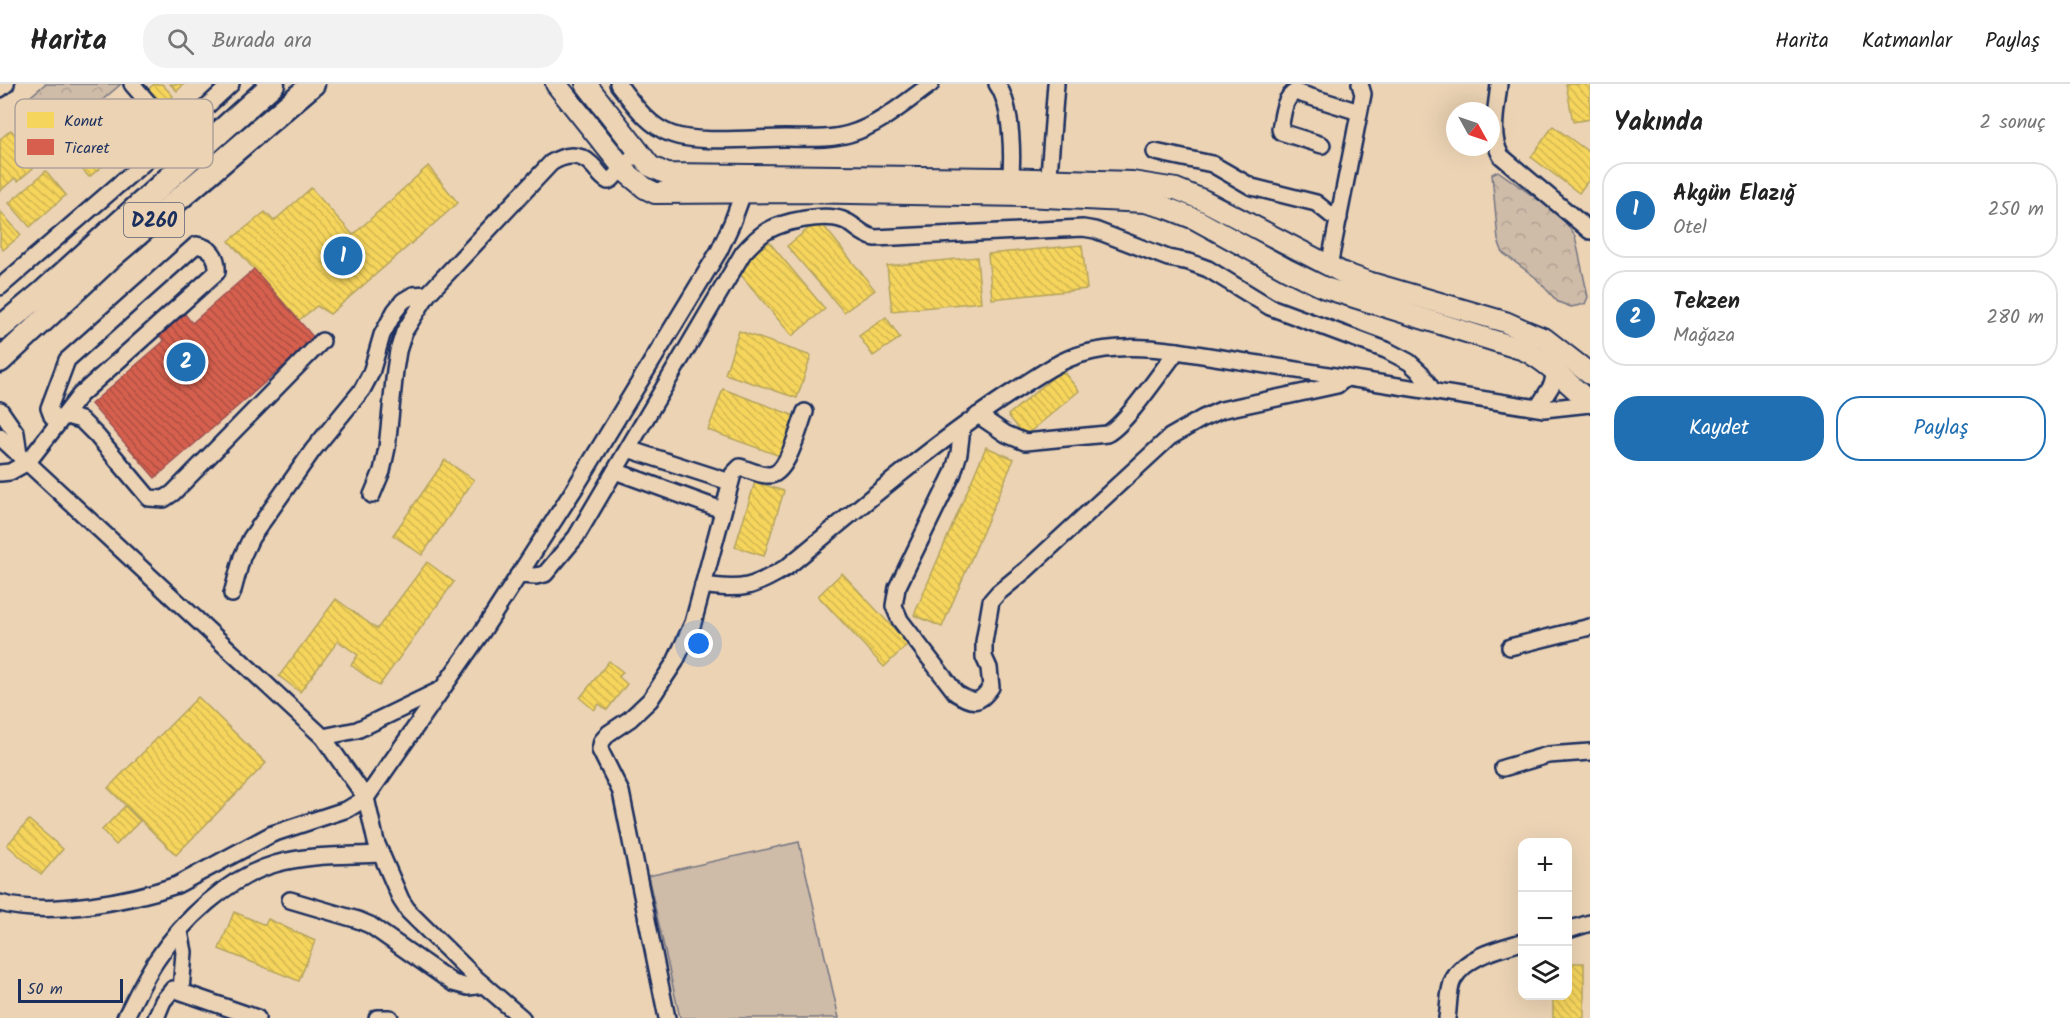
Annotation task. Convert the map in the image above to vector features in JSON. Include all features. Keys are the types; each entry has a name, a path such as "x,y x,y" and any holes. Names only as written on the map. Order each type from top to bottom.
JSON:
{"highway":[{"name":"D260","path":"213,138 273,84"},
{"name":"D260","path":"0,361 110,258 314,84"},
{"name":"D260","path":"0,328 180,168"}],"main road":[{"path":"556,84 623,169 645,188 655,193 1010,187"},
{"path":"586,84 638,152 655,170 680,175 1048,188 1132,182 1176,189 1203,200 1329,266 1368,282 1505,322 1545,339 1590,374"},
{"path":"1048,188 1145,202 1195,219 1325,288 1507,344 1539,358 1590,403"}],"street":[{"path":"0,89 6,84"},
{"path":"132,84 145,99"},
{"path":"213,101 231,84"},
{"path":"618,84 645,117 671,134 711,139 848,135 871,126 931,84"},
{"path":"997,84 1003,97 1011,135 1010,187"},
{"path":"1048,188 1056,84"},
{"path":"1329,266 1363,94 1360,84"},
{"path":"1499,84 1494,133 1501,156 1590,231"},
{"path":"1322,145 1281,132 1286,101 1290,95 1296,92 1359,112"},
{"path":"372,495 382,471 387,448 398,351 404,332 428,294 551,163 566,155 576,156 591,163 600,176 608,181 638,152"},
{"path":"1155,152 1212,165 1252,187 1316,203 1331,215 1339,218"},
{"path":"0,287 138,168"},
{"path":"0,903 23,908 56,908 162,890 177,885 272,834 348,809 366,798 482,632 575,488 703,278 732,223 743,193"},
{"path":"518,575 545,574 576,537 743,253 756,238 768,230 818,216 845,220 864,235 874,238 1083,228 1095,230 1168,258 1190,262 1208,269 1270,307 1386,350 1409,362 1422,373 1433,391"},
{"path":"0,473 10,472 23,459 60,418 80,395 217,272 216,259 208,249 196,245 67,360 49,408 52,416 60,418 81,420 149,498 164,499 172,493 322,341"},
{"path":"232,594 242,557 251,538 313,450 363,390 371,373 382,336 395,311 413,295 428,294"},
{"path":"703,585 727,589 754,585 787,567 978,415 1046,370 1080,354 1124,347 1177,351 1544,409 1590,403"},
{"path":"978,415 1006,435 1025,442 1107,434 1122,423 1177,351"},
{"path":"1538,407 1552,385 1555,370"},
{"path":"962,428 960,453 953,473 897,588 894,606 900,620 949,684 962,696 976,702 982,699 991,687 989,669 984,657 984,642 992,602 998,593 1170,437 1203,418 1221,411 1328,387 1346,378"},
{"path":"0,410 16,433 23,459"},
{"path":"667,1018 621,792 603,759 600,750 602,741 650,700 675,662 693,622 733,474 740,467 769,476 777,474 781,470 805,412"},
{"path":"0,437 322,737 366,798 375,842 409,912 484,985 522,1018"},
{"path":"628,449 730,482"},
{"path":"615,471 722,510"},
{"path":"1510,647 1590,627"},
{"path":"322,737 357,730 440,690"},
{"path":"1503,768 1548,756 1590,752"},
{"path":"124,1018 154,963 196,913 247,875 275,864 310,858 381,854"},
{"path":"290,900 370,925 453,983 468,987 484,985"},
{"path":"1572,929 1590,923"},
{"path":"180,932 184,952 181,991"},
{"path":"1447,1018 1452,981 1467,963 1518,943"},
{"path":"156,1018 163,1000 173,989 257,1018"},
{"path":"377,1018 390,1018"}],"green space":[{"path":"45,84 121,84 104,99 27,99"},
{"path":"1498,171 1561,216 1575,236 1588,297 1585,304 1571,307 1558,302 1535,277 1503,253 1498,240 1492,174"},
{"path":"799,842 839,1018 680,1018 648,876"}],"building: Konut":[{"path":"154,84 162,84 173,96 170,99 150,99 144,93"},
{"path":"170,84 184,84 177,91"},
{"path":"1566,84 1590,84 1590,119 1573,122"},
{"path":"1553,126 1590,153 1590,178 1579,193 1531,157"},
{"path":"11,130 15,135 15,168 33,168 18,181 15,178 0,191 0,139"},
{"path":"428,166 458,203 330,314 317,306 299,320 229,241 265,212 274,221 311,188 353,235"},
{"path":"81,168 100,168 89,177"},
{"path":"46,171 66,195 30,227 9,203"},
{"path":"1,212 21,235 3,250 0,246"},
{"path":"819,220 875,290 844,312 787,246"},
{"path":"769,242 825,309 792,336 736,269"},
{"path":"1082,245 1087,289 992,299 988,254"},
{"path":"977,257 981,302 892,311 887,266"},
{"path":"886,317 900,338 873,356 859,336"},
{"path":"739,331 811,356 797,398 725,374"},
{"path":"1062,370 1079,391 1025,436 1008,415"},
{"path":"723,389 795,416 780,456 708,430"},
{"path":"986,447 1014,459 942,627 914,615"},
{"path":"445,460 474,480 422,555 393,535"},
{"path":"755,482 784,491 764,556 735,547"},
{"path":"427,562 454,582 379,686 351,665 358,655 338,641 300,692 279,676 336,599 377,629"},
{"path":"842,573 908,644 884,667 818,596"},
{"path":"609,661 623,672 619,677 627,684 607,710 599,704 594,710 580,698"},
{"path":"198,697 266,763 176,855 108,788"},
{"path":"125,806 140,821 116,845 102,830"},
{"path":"29,820 63,849 41,875 7,845"},
{"path":"234,912 265,925 268,919 315,941 299,981 219,949"},
{"path":"1572,963 1584,963 1584,1018 1553,1018 1553,1000 1572,1000"}],"building: Ticaret":[{"path":"254,269 315,339 155,478 91,404 164,341 156,331 181,309 192,323"}],"place":[{"name":"Akgün Elazığ","path":"343,256"},
{"name":"Tekzen","path":"186,362"}]}
